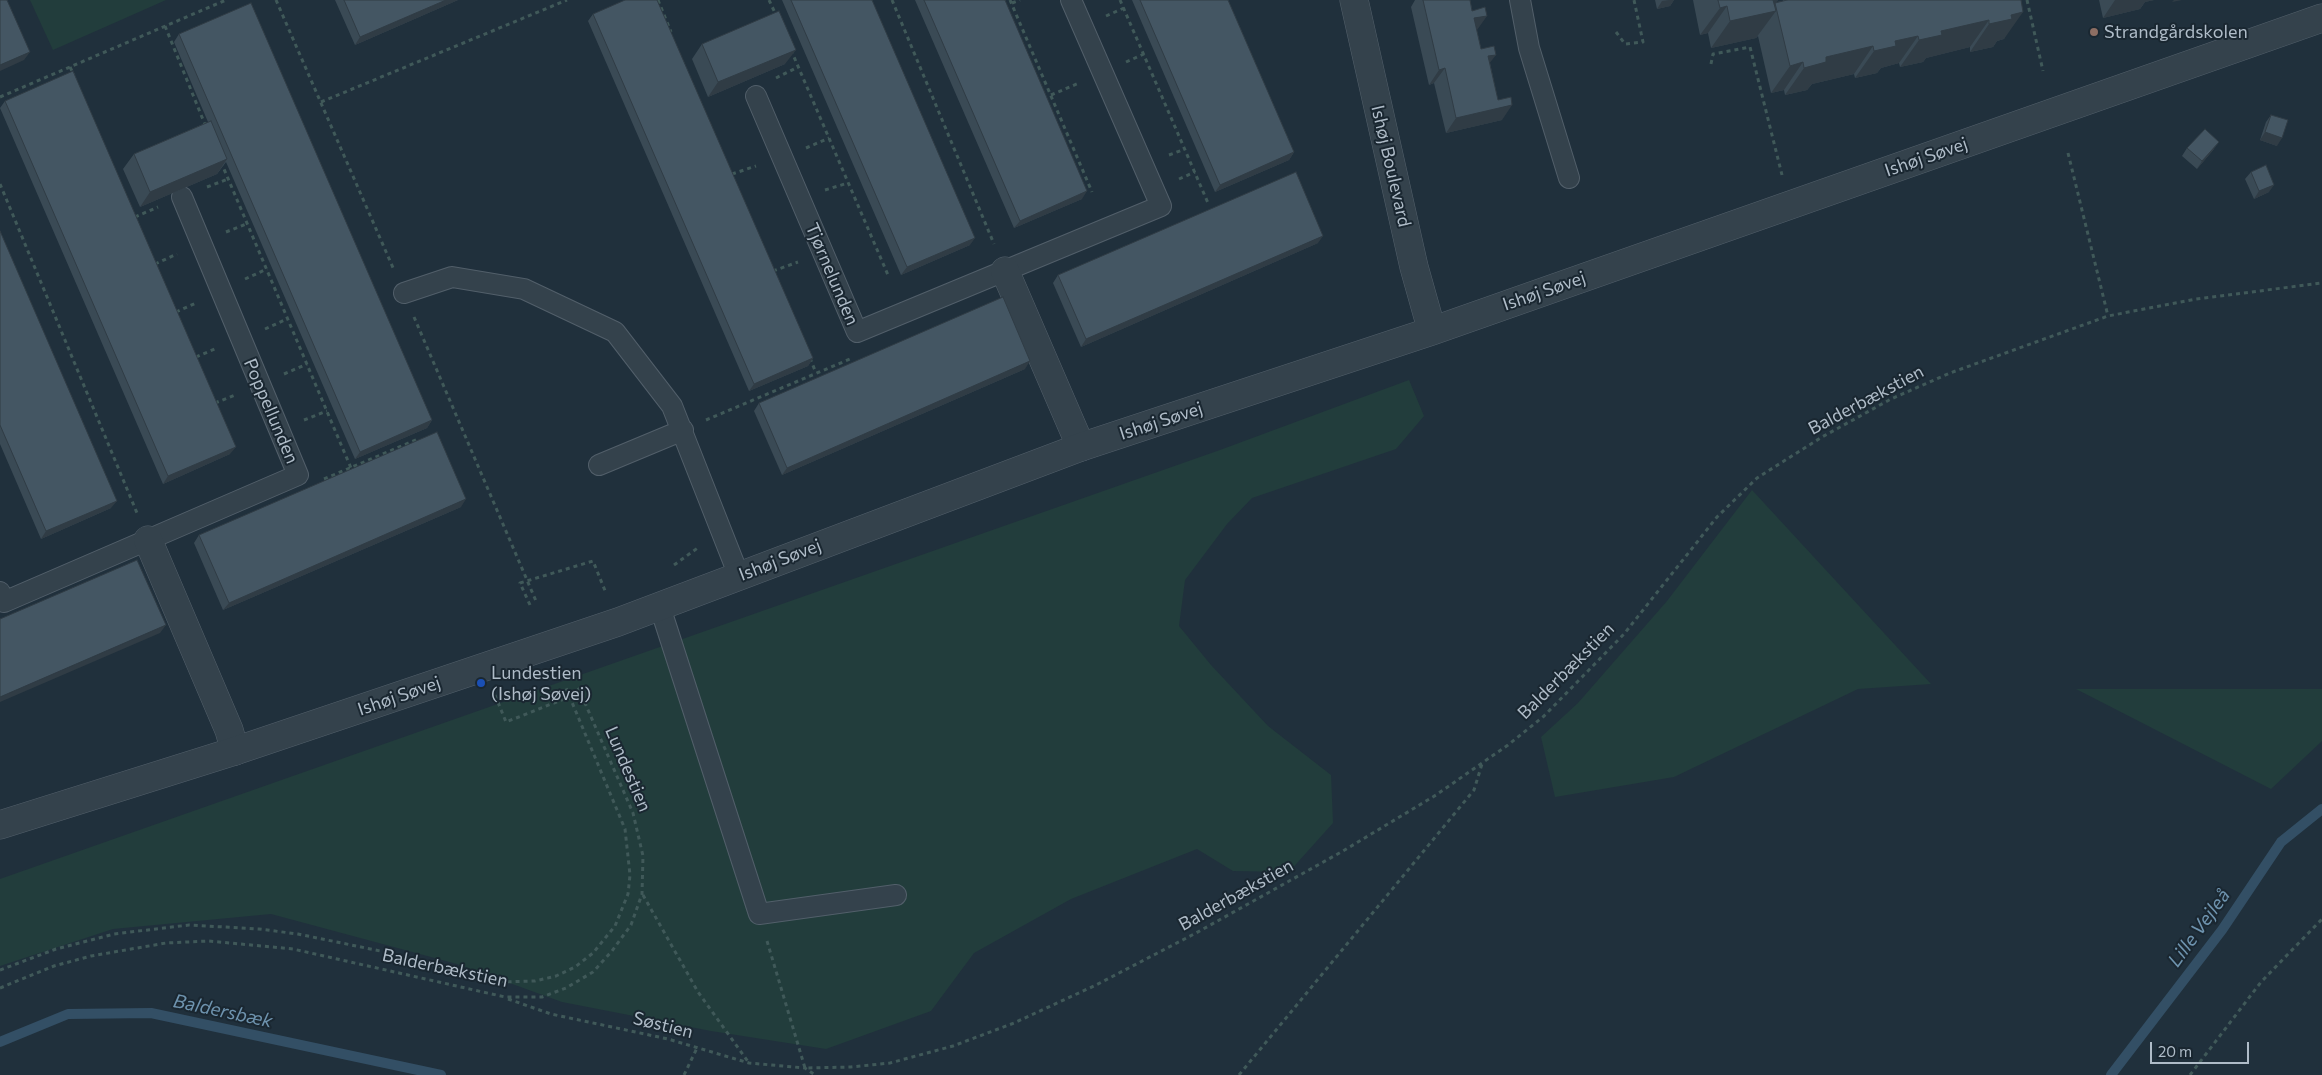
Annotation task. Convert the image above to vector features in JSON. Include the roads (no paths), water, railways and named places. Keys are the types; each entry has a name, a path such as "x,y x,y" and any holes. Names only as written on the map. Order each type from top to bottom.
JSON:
{"street":[{"name":"Ishøj Boulevard","path":"1354,0 1414,267 1432,331"},
{"name":"Ishøj Søvej","path":"0,825 235,751 660,607 1081,447 1432,331 2322,18"},
{"path":"1006,270 1081,447"},
{"path":"148,540 229,730 235,751"}],"lane":[{"name":"Tjørnelunden","path":"756,96 857,332 1161,206 1071,0"},
{"path":"1520,0 1530,48 1569,178"},
{"name":"Poppellunden","path":"0,592 4,602 298,475 182,197"},
{"path":"404,293 452,277 524,288 615,332 672,406 740,576"},
{"path":"599,465 682,430"},
{"path":"660,607 759,914 896,895"}],"waterway":[{"name":"Lille Vejleå","path":"2111,1075 2222,930 2281,842 2322,809"},
{"name":"Baldersbæk","path":"0,1042 68,1014 151,1013 441,1075"}],"place":[{"name":"Strandgårdskolen","path":"2094,32"},
{"name":"Lundestien (Ishøj Søvej)","path":"481,683"}]}
